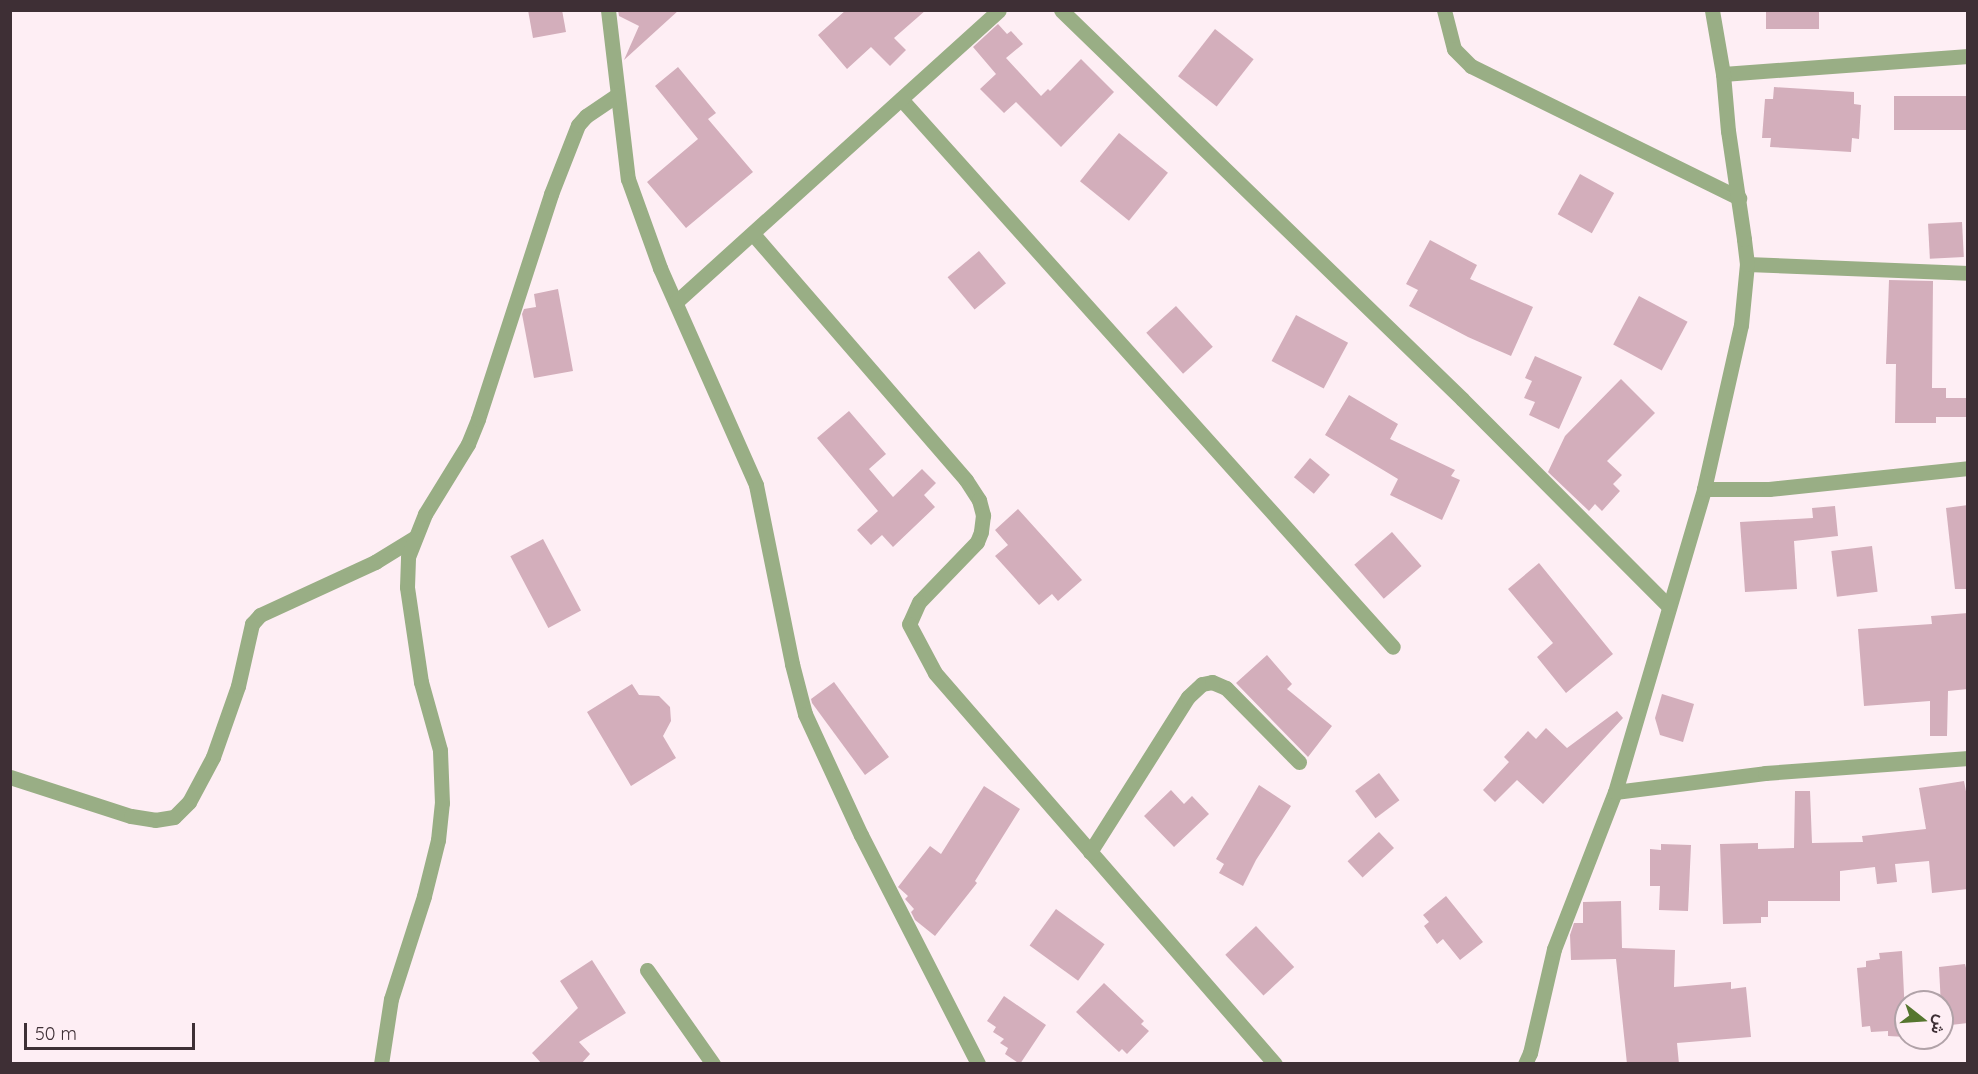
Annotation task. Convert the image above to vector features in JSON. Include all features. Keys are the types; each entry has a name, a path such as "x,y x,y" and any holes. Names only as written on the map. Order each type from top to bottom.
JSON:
{"street":[{"path":"608,10 628,179 648,237 756,485 792,664 805,714 861,835 978,1064"},
{"path":"676,302 999,10"},
{"path":"1061,10 1462,399 1669,607"},
{"path":"1444,10 1454,49 1472,66 1738,198"},
{"path":"1525,1064 1530,1053 1554,949 1615,792 1704,489 1741,325 1747,264 1728,131 1723,74 1712,10"},
{"path":"1723,74 1968,56"},
{"path":"381,1064 391,999 424,896 438,840 442,803 440,750 421,682 407,587 408,557 425,514 468,444 478,419 551,194 578,125 586,116 617,95"},
{"path":"900,99 1393,647"},
{"path":"753,234 966,480 979,500 983,515 977,542 919,602 909,624 935,673 1275,1064"},
{"path":"1747,264 1968,273"},
{"path":"1704,489 1769,489 1968,468"},
{"path":"10,777 131,816 155,820 174,817 189,802 213,757 238,686 252,624 260,615 375,562 414,538"},
{"path":"1090,852 1188,697 1202,684 1219,684 1233,694 1299,762"},
{"path":"1615,792 1765,773 1968,758"},
{"path":"647,970 713,1064"}],"building":[{"path":"528,10 562,10 566,32 533,38"},
{"path":"618,10 679,10 624,60 639,26 619,16"},
{"path":"846,10 926,10 894,38 906,50 890,66 871,47 847,69 818,35"},
{"path":"1766,10 1819,10 1819,29 1766,29"},
{"path":"998,24 1007,34 1011,31 1023,44 1006,58 1041,96 1048,89 1050,91 1081,59 1114,92 1061,147 1016,102 1004,113 980,89 996,74 973,47"},
{"path":"1215,29 1254,59 1217,106 1178,76"},
{"path":"678,67 716,113 708,119 753,172 686,228 647,182 698,139 655,86"},
{"path":"1774,87 1854,92 1854,104 1861,105 1859,139 1852,138 1851,152 1770,147 1771,138 1762,138 1765,99 1773,99"},
{"path":"1894,96 1968,96 1968,130 1894,130"},
{"path":"1119,133 1168,173 1129,221 1080,181"},
{"path":"1580,174 1614,193 1592,233 1558,214"},
{"path":"1962,222 1964,257 1930,259 1928,224"},
{"path":"1430,240 1477,265 1470,279 1533,307 1511,356 1468,337 1409,306 1418,290 1406,284"},
{"path":"979,251 1006,283 975,310 948,277"},
{"path":"1889,280 1933,281 1932,388 1946,388 1946,398 1968,398 1968,417 1936,417 1936,423 1895,423 1896,364 1886,364"},
{"path":"558,289 573,371 534,378 522,314 524,309 536,307 534,294"},
{"path":"1639,296 1688,322 1662,370 1613,345"},
{"path":"1176,306 1213,347 1183,374 1146,333"},
{"path":"1296,315 1348,343 1324,389 1272,361"},
{"path":"1535,356 1582,377 1559,429 1529,415 1535,402 1524,398 1532,381 1525,378"},
{"path":"1621,379 1655,413 1607,461 1622,475 1613,484 1620,491 1602,511 1595,504 1589,511 1548,472 1565,436"},
{"path":"1349,395 1398,424 1390,439 1455,470 1451,476 1460,480 1442,520 1390,495 1398,479 1325,435"},
{"path":"849,411 886,454 869,469 893,497 922,469 936,483 924,495 935,507 893,547 882,535 871,545 857,530 878,511 817,438"},
{"path":"1310,458 1330,475 1314,494 1294,477"},
{"path":"1968,505 1968,589 1955,589 1946,508"},
{"path":"1835,506 1838,536 1794,541 1797,589 1745,592 1740,522 1813,518 1812,508"},
{"path":"1018,509 1082,580 1058,601 1052,594 1039,605 995,556 1008,545 995,530"},
{"path":"1392,532 1422,566 1384,599 1354,565"},
{"path":"543,539 581,611 548,628 510,556"},
{"path":"1872,546 1878,592 1837,597 1831,551"},
{"path":"1539,563 1613,654 1566,693 1537,657 1553,643 1508,589"},
{"path":"1968,613 1968,689 1948,691 1947,736 1930,736 1930,701 1864,706 1858,629 1932,624 1931,616"},
{"path":"1267,655 1292,684 1287,689 1332,726 1308,757 1236,683"},
{"path":"834,682 889,757 865,775 812,703 811,699"},
{"path":"632,684 639,695 659,696 670,707 671,721 663,736 676,758 631,786 587,712"},
{"path":"1662,694 1694,704 1683,742 1660,735 1655,718"},
{"path":"1617,711 1623,718 1543,804 1517,780 1495,802 1483,790 1509,762 1504,757 1528,731 1536,739 1546,728 1567,748"},
{"path":"1379,773 1399,800 1376,818 1355,791"},
{"path":"1964,781 1968,802 1968,889 1932,893 1929,861 1895,864 1897,882 1877,884 1875,867 1840,871 1840,901 1768,901 1768,917 1761,917 1761,923 1723,924 1720,844 1758,843 1758,849 1794,848 1795,791 1810,791 1812,843 1863,842 1862,836 1926,829 1919,788"},
{"path":"1259,785 1291,806 1256,860 1243,886 1219,873 1224,864 1216,859"},
{"path":"984,786 1020,809 975,881 977,883 935,936 915,920 911,912 914,909 905,899 908,896 898,887 930,846 941,854"},
{"path":"1171,790 1184,804 1192,796 1209,814 1174,847 1144,816"},
{"path":"1379,832 1394,848 1363,877 1348,861"},
{"path":"1661,844 1691,845 1688,911 1659,910 1660,886 1650,886 1650,849 1661,850"},
{"path":"1446,896 1483,942 1460,960 1443,939 1437,944 1424,926 1429,922 1423,915"},
{"path":"1621,901 1622,948 1675,950 1674,987 1731,982 1731,989 1746,987 1751,1037 1677,1043 1679,1064 1627,1064 1616,959 1571,960 1570,935 1574,923 1583,923 1583,902"},
{"path":"1056,909 1105,944 1078,981 1030,945"},
{"path":"1256,926 1294,967 1263,996 1225,955"},
{"path":"1902,951 1904,990 1894,990 1894,1036 1888,1036 1888,1031 1871,1032 1870,1026 1862,1027 1857,968 1866,967 1866,961 1880,959 1879,953"},
{"path":"592,960 626,1013 579,1042 590,1054 581,1064 542,1064 532,1053 578,1008 560,981"},
{"path":"1965,964 1968,976 1968,1023 1954,1025 1954,990 1940,990 1939,967"},
{"path":"1104,983 1144,1021 1141,1024 1149,1031 1127,1054 1122,1049 1119,1052 1076,1012"},
{"path":"1004,996 1046,1025 1020,1064 1005,1054 1008,1048 1000,1043 1004,1039 993,1032 996,1027 987,1021"}]}
